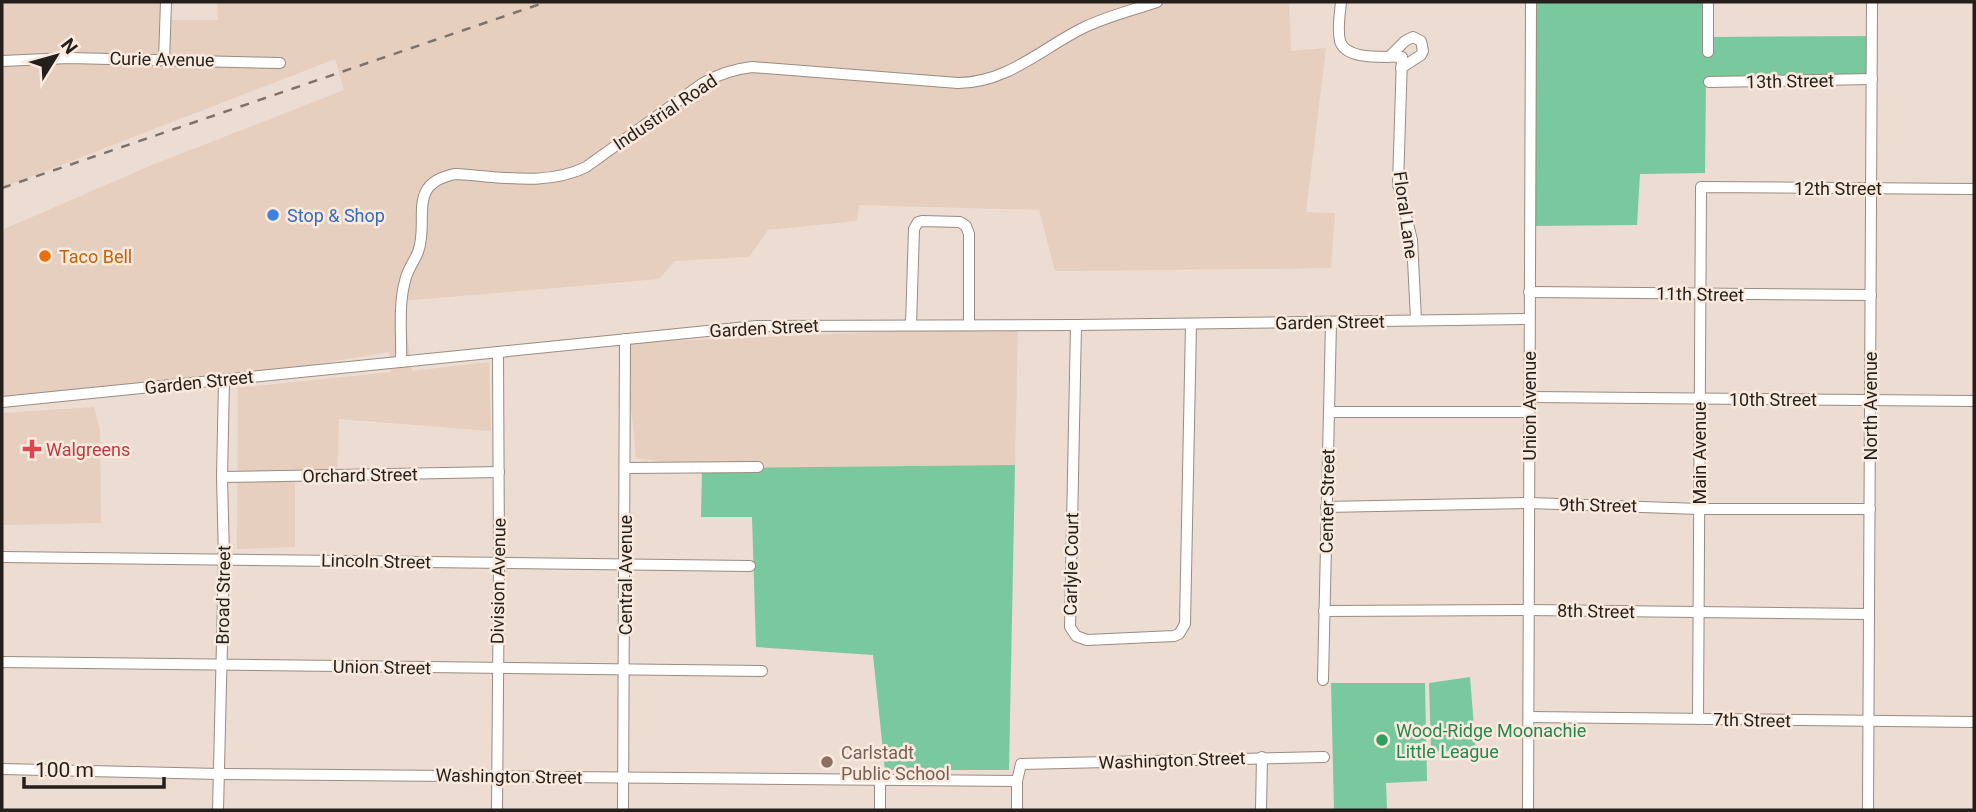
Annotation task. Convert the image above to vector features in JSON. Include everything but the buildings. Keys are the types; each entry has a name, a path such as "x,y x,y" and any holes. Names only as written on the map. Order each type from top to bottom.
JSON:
{"street":[{"path":"164,60 166,2"},
{"name":"Industrial Road","path":"401,362 404,283 418,251 421,201 430,186 446,176 455,174 548,179 573,174 703,83 737,69 752,67 958,83 982,81 1010,71 1087,26 1157,2"},
{"path":"1341,2 1340,39 1346,50 1356,54 1402,57 1401,68"},
{"name":"Union Avenue","path":"1528,810 1531,2"},
{"path":"1708,2 1708,52"},
{"name":"North Avenue","path":"1868,810 1872,2"},
{"path":"1390,56 1408,39 1413,37 1421,41 1423,51 1401,68"},
{"name":"Curie Avenue","path":"2,61 69,58 280,63"},
{"name":"Floral Lane","path":"1401,68 1398,184 1412,240 1416,320"},
{"name":"13th Street","path":"1709,82 1872,79"},
{"name":"12th Street","path":"1701,187 1974,189"},
{"name":"Main Avenue","path":"1698,719 1701,187"},
{"path":"911,325 914,229 918,222 922,221 960,222 967,226 969,325"},
{"name":"11th Street","path":"1529,292 1871,295"},
{"name":"Garden Street","path":"2,402 757,326 1529,319"},
{"name":"Center Street","path":"1323,680 1331,322"},
{"name":"Carlyle Court","path":"1076,325 1070,626 1076,636 1087,640 1174,636 1185,624 1191,324"},
{"name":"Central Avenue","path":"624,810 625,339"},
{"name":"Division Avenue","path":"497,810 498,352"},
{"name":"Broad Street","path":"218,810 224,558 224,380"},
{"name":"10th Street","path":"1531,397 1974,401"},
{"path":"1329,412 1529,412"},
{"path":"626,468 758,467"},
{"name":"Orchard Street","path":"222,477 499,472"},
{"name":"9th Street","path":"1326,507 1530,503 1699,509 1870,509"},
{"name":"Lincoln Street","path":"2,557 750,566"},
{"name":"8th Street","path":"1324,611 1528,610 1868,614"},
{"name":"Union Street","path":"2,662 762,671"},
{"name":"7th Street","path":"1529,717 1974,722"},
{"path":"1261,810 1262,757"},
{"name":"Washington Street","path":"2,769 219,774 1017,781 1021,764 1324,757"},
{"path":"880,780 880,810"},
{"path":"1017,781 1017,810"}],"shaded area":[{"path":"2,2 165,2 165,20 218,20 217,2 1289,2 1291,51 1326,48 1306,212 1335,213 1331,268 1055,271 1039,210 859,205 857,221 768,230 749,257 675,261 659,279 403,301 412,371 489,362 491,431 339,419 337,475 295,478 295,547 237,549 238,388 391,372 389,352 224,380 2,402 2,230 152,165 344,90 335,59 2,188"},
{"path":"1018,326 1015,465 702,468 636,458 625,343"},
{"path":"94,407 100,431 101,523 2,525 2,413"}],"green space":[{"path":"1534,2 1710,2 1708,37 1874,36 1874,82 1706,80 1705,173 1640,174 1637,225 1532,226"},
{"path":"1015,465 1009,770 885,770 873,655 756,647 752,517 701,517 702,468"},
{"path":"1470,677 1476,752 1431,751 1429,683"},
{"path":"1331,683 1425,683 1427,781 1386,783 1387,810 1334,810"}],"railway":[{"path":"2,188 546,2"}],"place":[{"name":"Stop & Shop","path":"273,215"},
{"name":"Taco Bell","path":"45,256"},
{"name":"Walgreens","path":"32,449"},
{"name":"Wood-Ridge Moonachie Little League","path":"1382,740"},
{"name":"Carlstadt Public School","path":"827,762"}]}
